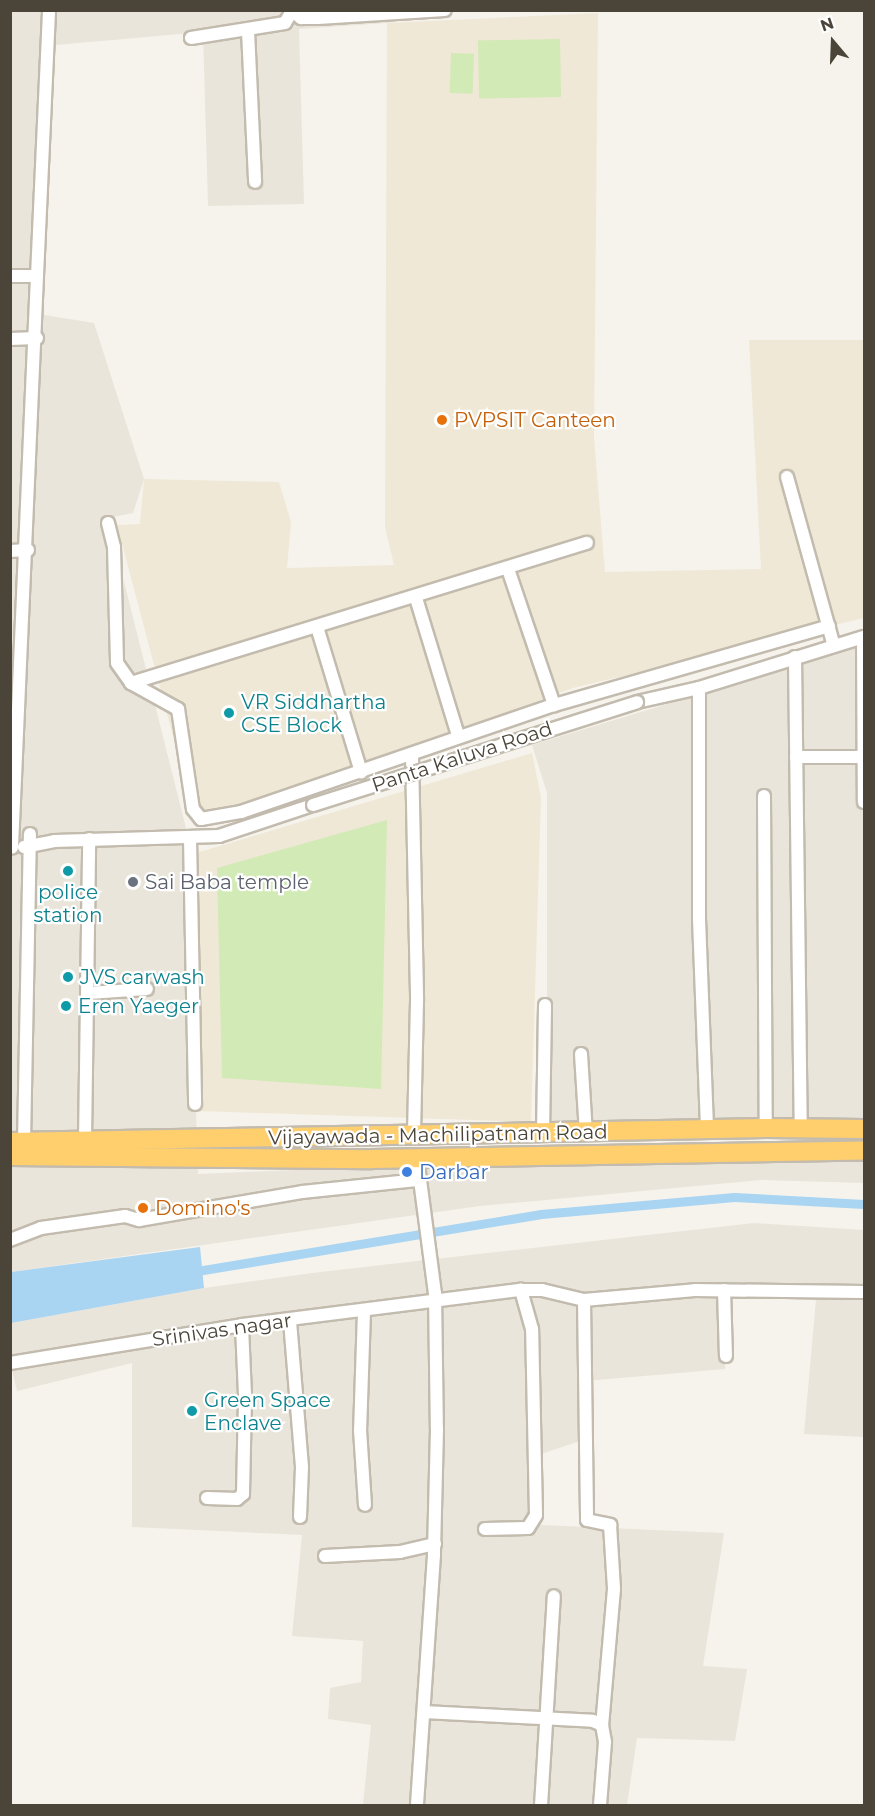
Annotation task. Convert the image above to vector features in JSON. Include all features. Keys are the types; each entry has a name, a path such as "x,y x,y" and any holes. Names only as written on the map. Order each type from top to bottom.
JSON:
{"highway":[{"name":"Vijayawada - Machilipatnam Road","path":"17,1142 543,1134 766,1128 864,1129"},
{"name":"Vijayawada - Machilipatnam Road","path":"10,1156 417,1157 864,1150"}],"street":[{"path":"11,847 16,682 25,614 28,550 49,10"},
{"path":"191,38 248,31 285,23 292,11 301,18 356,13 445,10"},
{"path":"248,31 255,182"},
{"path":"10,276 37,276"},
{"path":"10,339 37,338"},
{"path":"787,477 834,646"},
{"path":"108,522 114,547 114,646 122,675 131,683 178,709 193,809 201,819 241,812 412,756 458,735 554,705 829,626"},
{"path":"131,683 416,598 587,543"},
{"path":"10,551 28,550"},
{"path":"508,569 554,705"},
{"path":"416,598 458,735"},
{"path":"10,614 25,614"},
{"path":"317,627 361,772"},
{"path":"864,637 864,802"},
{"name":"Panta Kaluva Road","path":"11,847 30,847 54,841 89,839 219,836 637,702 699,688 864,637"},
{"path":"795,657 801,1128"},
{"path":"699,688 699,919 706,1130"},
{"path":"412,756 417,1000 414,1136"},
{"path":"796,757 864,757"},
{"path":"764,796 766,1128"},
{"name":"Panta Kaluva Road","path":"12,834 30,834 54,841"},
{"path":"17,1142 30,834"},
{"path":"190,838 195,1104"},
{"path":"85,1141 89,839"},
{"path":"88,993 147,989"},
{"path":"543,1134 545,1005"},
{"path":"581,1054 586,1133"},
{"path":"417,1157 418,1180 435,1301 435,1544 417,1806"},
{"path":"10,1240 40,1228 125,1216 139,1220 302,1192 418,1180"},
{"path":"485,1528 528,1528 536,1515 532,1329 520,1290"},
{"name":"Srinivas nagar","path":"10,1362 242,1325 364,1312 520,1290 542,1290 584,1300 724,1290 864,1292"},
{"path":"724,1290 726,1356"},
{"path":"584,1300 586,1520 610,1525 614,1589 602,1725 605,1742 600,1806"},
{"path":"364,1312 360,1430 365,1505"},
{"path":"290,1321 302,1467 300,1517"},
{"path":"207,1498 237,1499 243,1494 245,1395 242,1325"},
{"path":"325,1556 400,1552 435,1544"},
{"path":"541,1806 554,1596"},
{"path":"424,1713 593,1721 602,1725"}],"shaded area":[{"path":"11,11 449,11 387,23 299,29 304,204 208,206 203,32 56,45 38,314 94,323 144,479 133,513 108,518 187,832 198,1174 515,1161 864,1160 864,1183 761,1180 480,1206 11,1272"},
{"path":"598,13 594,437 605,572 761,569 749,340 864,340 864,618 573,688 197,827 117,525 140,524 144,479 279,482 291,522 287,568 394,565 385,527 387,23"},
{"path":"864,644 864,1121 547,1123 547,793 532,745"},
{"path":"532,753 541,797 531,1122 199,1111 196,853"},
{"path":"754,1223 864,1230 864,1437 804,1434 817,1288 727,1295 725,1369 586,1381 586,1439 541,1454 541,1525 724,1533 703,1666 747,1669 735,1741 637,1738 627,1805 363,1805 371,1725 328,1719 330,1688 361,1682 363,1641 292,1636 302,1535 132,1527 132,1363 17,1391 11,1366 11,1323 204,1288 320,1272"}],"green space":[{"path":"560,39 561,97 479,98 478,40"},
{"path":"451,53 474,54 473,94 450,93"},
{"path":"387,820 381,1089 222,1078 217,868"}],"water":[{"path":"200,1247 204,1288 11,1323 11,1272"}],"waterway":[{"path":"191,1272 541,1214 734,1197 864,1204"}],"place":[{"name":"PVPSIT Canteen","path":"442,420"},
{"name":"VR Siddhartha CSE Block","path":"229,713"},
{"name":"police station","path":"68,871"},
{"name":"Sai Baba temple","path":"133,882"},
{"name":"JVS carwash","path":"68,977"},
{"name":"Eren Yaeger","path":"66,1006"},
{"name":"Darbar","path":"407,1172"},
{"name":"Domino's","path":"143,1208"},
{"name":"Green Space Enclave","path":"192,1411"}]}
